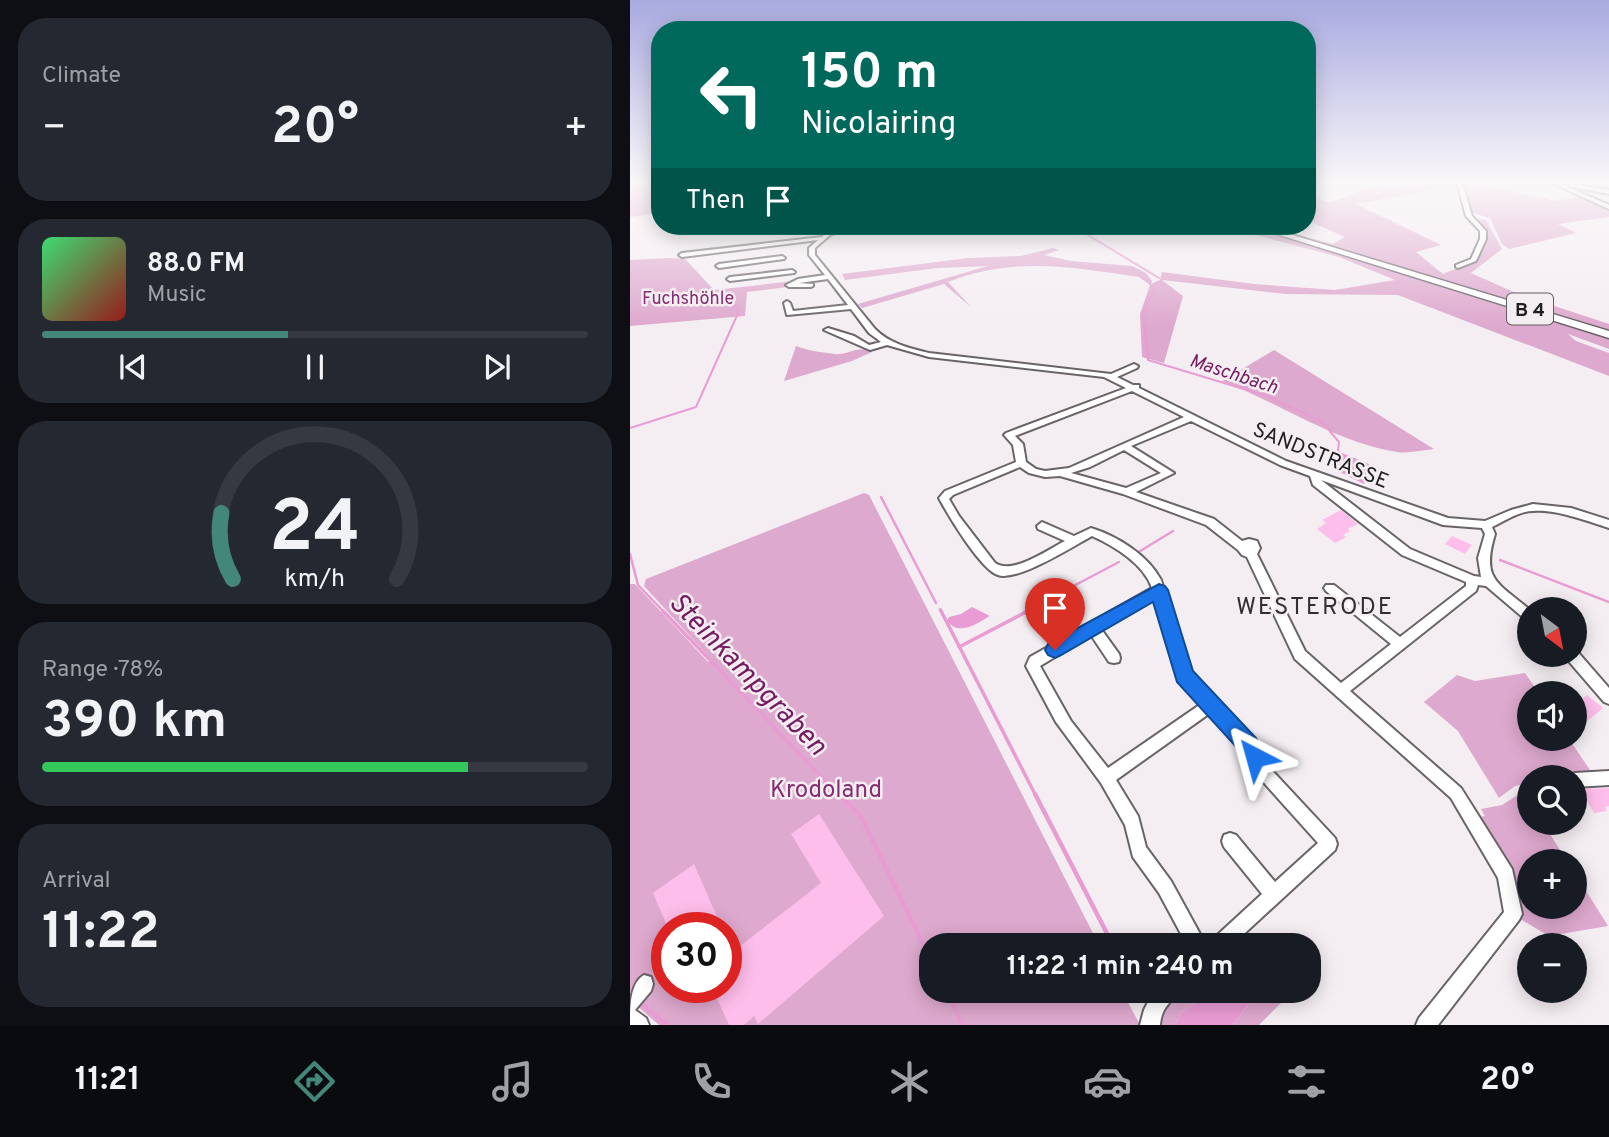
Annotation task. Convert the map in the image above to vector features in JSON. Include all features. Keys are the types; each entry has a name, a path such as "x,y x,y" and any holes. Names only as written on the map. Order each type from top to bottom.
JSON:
{"highway":[{"name":"B 4","path":"1286,235 1422,274"},
{"name":"B 4","path":"1291,235 1609,333"}],"street":[{"path":"1458,266 1474,260 1483,239 1482,230"},
{"path":"682,256 827,235"},
{"name":"SANDSTRASSE","path":"820,238 813,245 811,252 872,331 887,343 929,355 1060,368 1112,377 1257,451 1315,475 1447,522 1486,525"},
{"path":"771,243 798,281"},
{"path":"719,266 782,258"},
{"path":"730,279 792,272"},
{"path":"810,285 789,285 798,281 828,277"},
{"path":"787,303 790,313 852,307"},
{"name":"SANDSTRASSE","path":"828,330 852,338 863,348 875,348 887,343"},
{"path":"1112,377 1135,366"},
{"path":"1136,387 1009,435 1018,444 1021,463 1029,470 1063,474 1127,492 1210,522 1246,550 1295,648 1456,793 1506,875 1513,914 1426,1025"},
{"path":"1063,474 1193,417"},
{"path":"1124,446 1169,473 1127,492"},
{"path":"1021,463 949,493 944,498 991,566 1000,572 1016,571 1091,532 1101,535 1134,559 1154,576 1185,676 1248,745 1263,771 1329,844 1232,933"},
{"path":"1315,475 1317,483 1393,544 1430,564 1472,580 1489,582"},
{"path":"1517,606 1489,582 1483,565 1483,552 1490,534 1486,525 1533,507 1571,512 1609,524"},
{"path":"1042,526 1073,540"},
{"path":"1340,691 1472,588 1472,580"},
{"path":"1330,589 1401,645"},
{"path":"1159,590 1035,661 1033,666 1073,734 1088,750 1132,822 1139,851 1165,887 1190,933"},
{"path":"1093,628 1114,658"},
{"path":"1582,667 1609,698"},
{"path":"1106,778 1211,705"},
{"path":"1587,779 1609,778"},
{"path":"1230,841 1274,895"},
{"path":"634,1000 639,1025"},
{"path":"1150,1025 1151,1013 1157,1003"}],"green space":[{"path":"1329,230 1410,230 1441,245 1416,252 1443,274 1476,260 1482,235 1479,230 1491,230 1502,249 1471,273 1518,294 1609,324 1609,330 1295,235 1333,244 1345,237"},
{"path":"1495,230 1570,230 1576,233 1509,249 1502,244"},
{"path":"1256,235 1280,235 1346,254 1609,337 1609,349 1568,334 1576,341 1609,353 1609,376 1398,295 1286,294 1162,280 1183,296 1164,363 1142,357 1140,314 1150,285 1139,277 1066,267 1019,266 972,274 948,282 971,307 944,284 862,308 858,304 988,266 937,268 845,280 842,274 968,258 1021,256 1053,248 1059,250 1044,255 1071,261 1132,266 1146,273 1152,281 1151,284 1160,280 1162,272 1254,284 1335,290 1395,280 1339,257"},
{"name":"Fuchshöhle","path":"685,259 714,290 794,281 787,283 787,287 747,292 745,316 630,326 630,260"},
{"path":"796,346 834,354 862,349 872,352 852,361 784,381"},
{"path":"1274,350 1434,449 1401,452 1352,440 1222,381"},
{"name":"Krodoland","path":"864,493 869,495 1093,933 919,933 919,1003 1128,1003 1140,1025 659,1025 630,1000 630,584 635,584 708,662 712,660 644,586 646,579"},
{"path":"1525,673 1531,681 1517,681 1517,751 1577,751 1587,765 1517,765 1517,786 1499,798 1458,731 1424,702 1457,675 1475,681"},
{"path":"1517,795 1517,835 1551,835 1559,849 1517,849 1517,895 1515,879 1480,817 1485,816 1481,809 1502,805"},
{"path":"1587,892 1608,926 1567,933 1544,933 1520,919 1587,919"},
{"path":"1172,1003 1195,1003 1181,1013 1175,1025 1162,1025"},
{"path":"1250,1003 1281,1003 1259,1025 1232,1025"}],"shaded area":[{"path":"1337,451 1369,464 1373,471 1364,484 1340,472"},
{"path":"972,607 990,616 963,628 952,626 947,621 949,617"},
{"path":"1195,1003 1250,1003 1232,1025 1175,1025 1181,1013"}],"building":[{"path":"1341,510 1358,524 1348,529 1350,531 1343,535 1346,537 1335,543 1317,529 1326,523 1322,520"},
{"path":"1452,536 1472,545 1465,554 1445,544"},
{"path":"1587,695 1603,708 1587,721"},
{"path":"1609,788 1609,806 1605,807 1607,811 1594,813 1587,801 1587,789"},
{"path":"819,814 884,916 758,1024 754,1016 744,1025 729,1025 719,1003 742,1003 742,945 821,883 791,834"},
{"path":"694,864 715,912 661,912 653,893"}],"waterway":[{"name":"Maschbach","path":"1088,235 1159,278"},
{"name":"Maschbach","path":"1157,282 1143,313 1148,360 1267,396 1322,422 1339,442 1338,450 1341,455"},
{"name":"Steinkampgraben","path":"630,428 696,407 739,311 729,299"},
{"path":"881,497 936,603"},
{"path":"1137,553 1173,531"},
{"name":"Steinkampgraben","path":"630,554 638,585 664,612"},
{"name":"Maschbach","path":"1500,560 1609,602"},
{"path":"1024,612 1119,562"},
{"name":"Steinkampgraben","path":"663,611 840,796"},
{"path":"941,611 959,647"},
{"path":"959,647 1028,611"},
{"path":"959,647 1036,796"},
{"name":"Steinkampgraben","path":"839,794 861,817 919,935"},
{"path":"1035,794 1107,933"},
{"path":"638,1001 667,1025"},
{"name":"Steinkampgraben","path":"952,1003 963,1025"}],"district":[{"name":"WESTERODE","path":"1315,606"}],"route":[{"path":"1055,650 1159,590 1185,676 1248,745 1255,757"}]}
